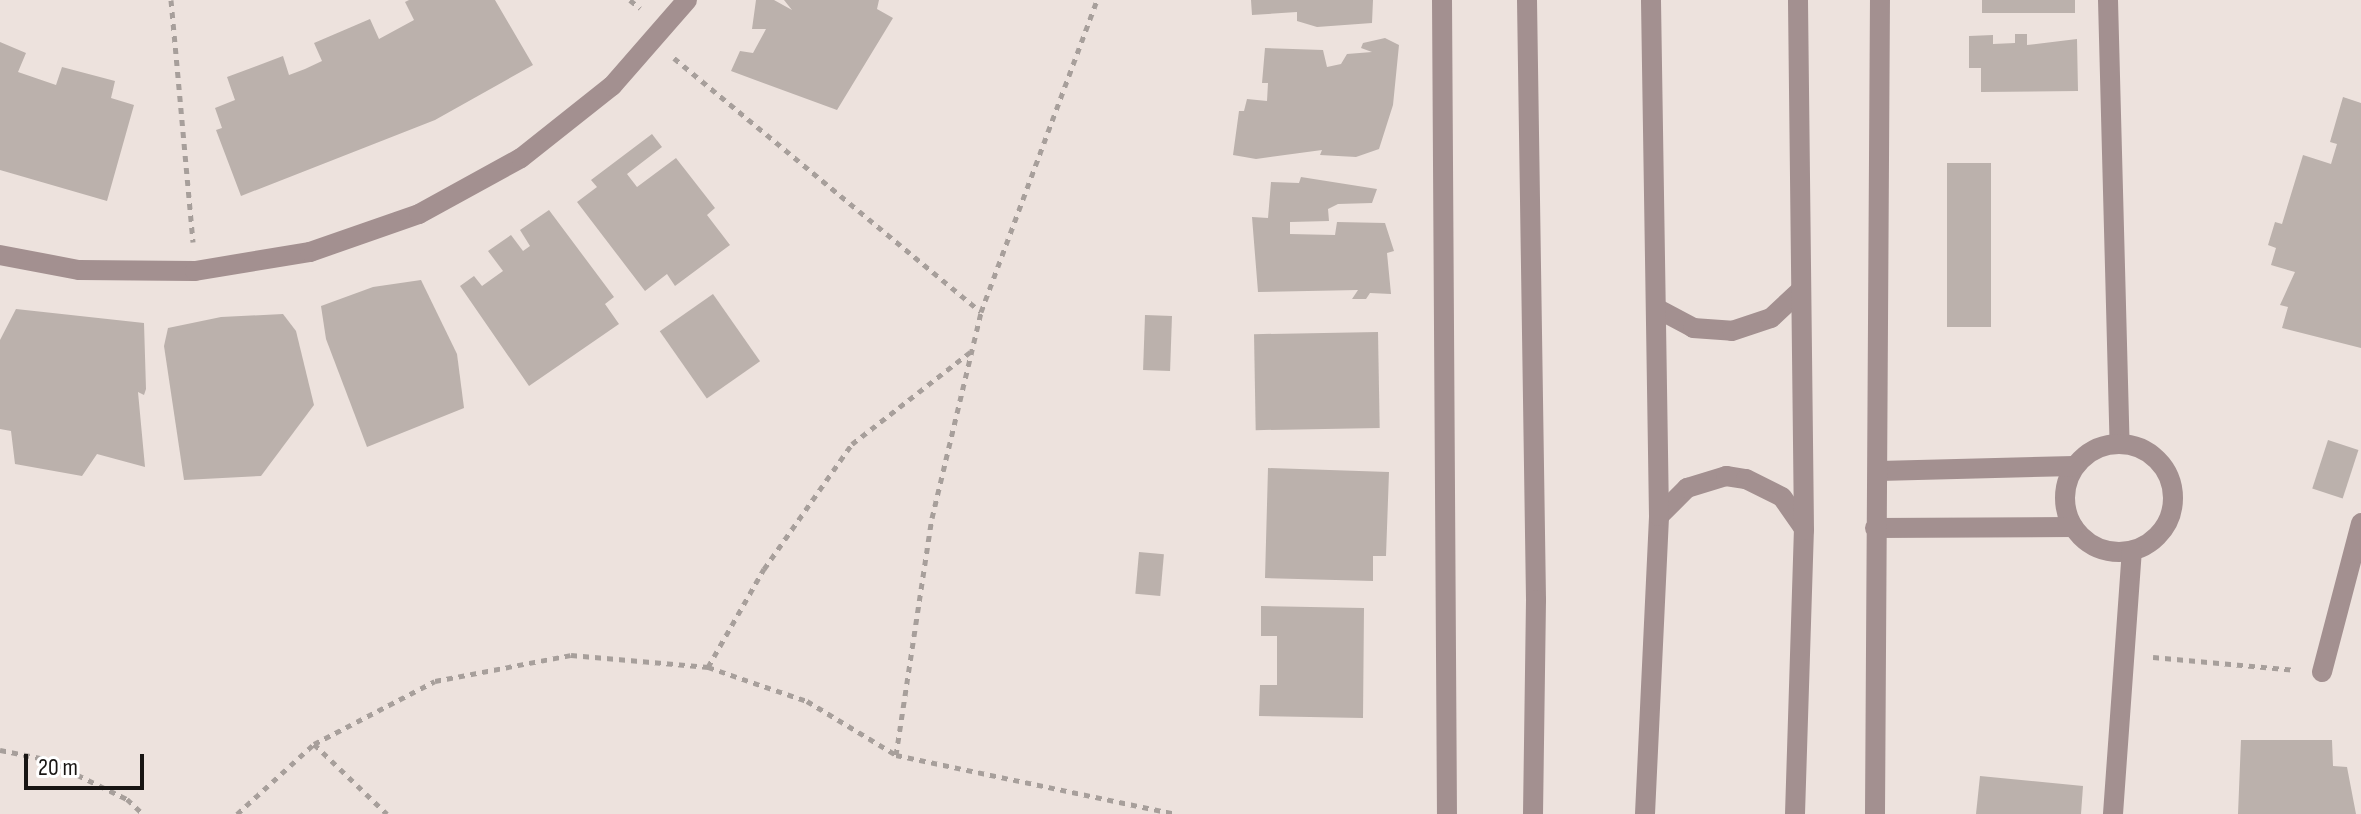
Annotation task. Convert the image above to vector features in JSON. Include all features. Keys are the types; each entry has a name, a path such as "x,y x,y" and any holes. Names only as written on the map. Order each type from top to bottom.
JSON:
{"street":[{"path":"0,255 79,270 195,271 310,252 419,214 521,158 612,86 687,0"},
{"path":"1442,0 1447,814"},
{"path":"1527,0 1536,600 1533,814"},
{"path":"1645,814 1659,516 1651,0"},
{"path":"1795,814 1804,530 1798,0"},
{"path":"1875,814 1880,0"},
{"path":"2108,0 2120,444"},
{"path":"1658,309 1693,328 1732,331 1771,318 1801,290"},
{"path":"2120,444 2152,455 2172,483 2171,518 2149,544 2132,551 2099,549 2073,527 2065,507 2065,486 2074,466 2102,445 2120,444"},
{"path":"1879,471 2074,466"},
{"path":"1659,516 1687,488 1726,476 1746,479 1782,497 1804,530"},
{"path":"2322,672 2361,523"},
{"path":"1875,528 2073,527"},
{"path":"2113,814 2132,551"}],"path":[{"path":"171,0 195,271"},
{"path":"896,755 932,518 981,312 1097,0"},
{"path":"652,40 981,312"},
{"path":"708,667 764,569 852,444 972,351"},
{"path":"237,814 314,744 435,681 571,655 708,667 807,701 896,755 1175,814"},
{"path":"2124,655 2322,672"},
{"path":"314,744 387,814"},
{"path":"0,750 45,759 127,799 143,814"}],"building":[{"path":"495,0 533,65 435,120 241,196 216,130 222,128 215,108 235,100 227,77 283,56 289,75 305,69 322,61 314,43 370,19 379,39 414,20 405,2"},
{"path":"756,0 774,0 792,10 784,0 879,0 877,9 893,18 837,110 731,71 740,51 753,53 766,29 752,29"},
{"path":"1251,0 1373,0 1372,23 1317,27 1297,21 1297,12 1252,15"},
{"path":"1982,0 2075,0 2075,13 1982,13"},
{"path":"2015,34 2027,34 2027,45 2077,39 2078,91 1981,92 1981,68 1969,68 1969,36 1993,35 1993,44 2015,43"},
{"path":"1385,38 1399,45 1393,105 1379,149 1356,157 1320,155 1322,150 1256,159 1233,155 1239,111 1244,111 1247,99 1267,101 1268,83 1262,83 1265,48 1323,50 1327,67 1341,64 1347,54 1372,52 1361,48 1363,43"},
{"path":"0,42 26,53 18,72 56,85 62,67 115,81 111,98 134,105 107,201 0,170"},
{"path":"2343,97 2361,103 2361,348 2282,328 2288,307 2280,305 2295,272 2271,265 2276,248 2268,245 2275,222 2282,224 2303,155 2331,164 2337,144 2330,142"},
{"path":"652,134 662,147 627,174 637,187 676,158 715,208 707,215 730,245 675,286 667,274 645,291 577,202 597,187 591,180"},
{"path":"1947,163 1991,163 1991,327 1947,327"},
{"path":"1301,177 1377,189 1372,203 1338,204 1328,209 1329,221 1290,222 1290,234 1335,235 1337,222 1385,223 1394,251 1387,253 1391,294 1370,293 1366,299 1352,299 1358,290 1258,292 1252,217 1268,218 1271,182 1299,183"},
{"path":"549,210 614,297 605,304 619,324 529,386 460,286 474,276 482,286 503,271 488,251 511,235 523,251 530,246 520,230"},
{"path":"421,280 457,354 464,408 367,447 326,339 321,306 373,287"},
{"path":"713,294 760,361 707,398 660,331"},
{"path":"16,309 144,323 146,389 144,395 138,392 145,467 97,454 82,476 15,464 11,431 0,429 0,340"},
{"path":"283,314 296,331 314,405 261,476 184,480 164,346 168,328 221,317"},
{"path":"1145,315 1172,316 1170,371 1143,370"},
{"path":"1378,332 1380,428 1256,430 1254,334"},
{"path":"2328,440 2358,450 2343,498 2312,489"},
{"path":"1268,468 1389,472 1386,556 1373,556 1373,581 1265,578"},
{"path":"1139,552 1164,554 1160,596 1135,594"},
{"path":"1261,606 1364,608 1363,718 1259,716 1260,685 1277,685 1277,636 1261,636"},
{"path":"2241,740 2332,740 2333,766 2347,767 2356,814 2238,814"},
{"path":"1980,776 2083,786 2081,814 1976,814"}]}
